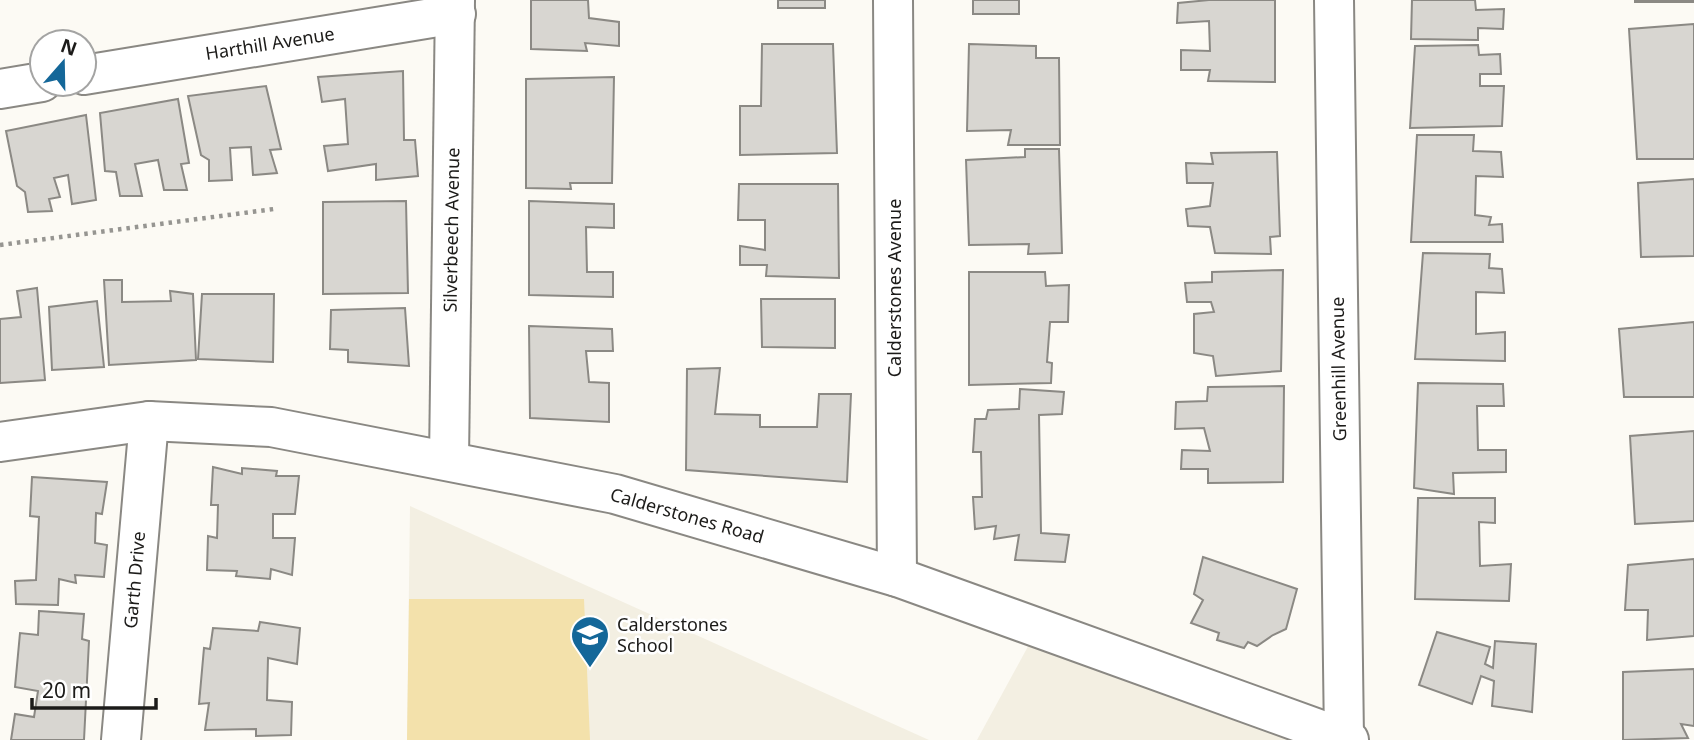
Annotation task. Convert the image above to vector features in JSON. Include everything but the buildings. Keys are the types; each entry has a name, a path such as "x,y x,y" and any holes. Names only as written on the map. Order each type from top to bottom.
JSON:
{"street":[{"name":"Calderstones Avenue","path":"893,0 897,577"},
{"name":"Greenhill Avenue","path":"1334,0 1346,739"},
{"name":"Harthill Avenue","path":"98,72 456,7"},
{"name":"Silverbeech Avenue","path":"449,460 456,7"},
{"path":"0,89 28,84"},
{"name":"Calderstones Road","path":"0,442 149,421 271,427 615,494 897,577 1346,739"},
{"name":"Garth Drive","path":"121,740 149,421"}],"path":[{"path":"0,245 274,209"}],"shaded area":[{"name":"Calderstones School","path":"410,506 929,740 407,740"},
{"path":"409,599 584,599 590,740 407,740"},
{"path":"1038,628 1336,740 977,740"}],"place":[{"name":"Calderstones School","path":"590,669"}]}
